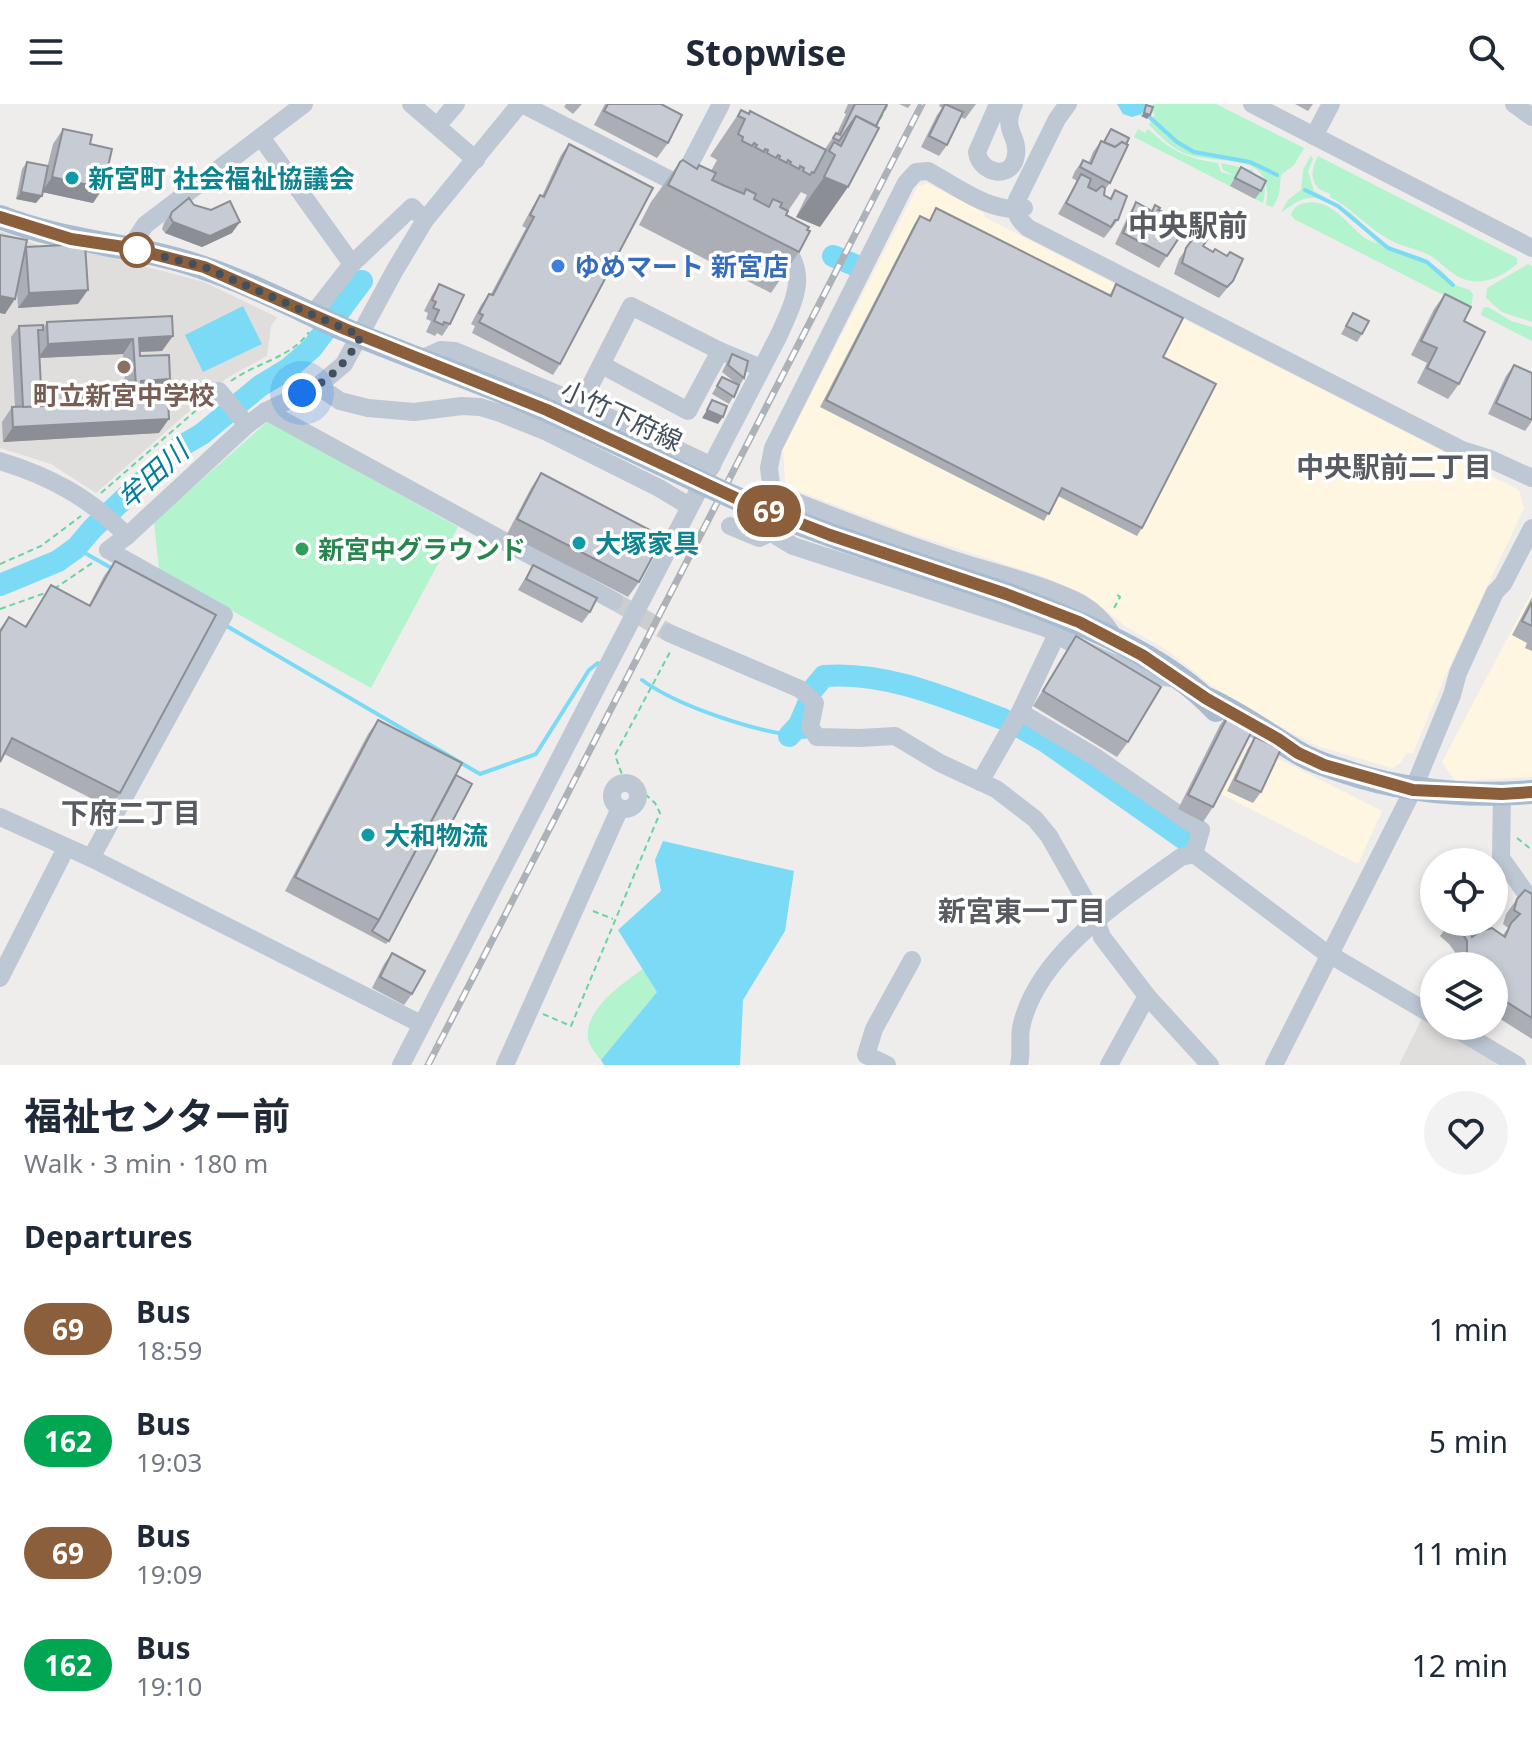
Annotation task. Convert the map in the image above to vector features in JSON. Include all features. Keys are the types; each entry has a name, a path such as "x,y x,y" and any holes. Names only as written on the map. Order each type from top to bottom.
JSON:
{"main road":[{"name":"小竹下府線","path":"0,217 71,239 130,248 204,267 353,332 547,410 740,500 830,535 1079,622 1180,679 1207,699 1298,753 1353,774 1413,790 1502,794 1532,792"}],"street":[{"path":"130,248 145,225 304,104"},
{"path":"411,104 476,160"},
{"path":"438,125 456,104"},
{"path":"91,858 224,615 108,550 247,425 266,411 318,386 344,364 353,332 425,220 521,104 705,199"},
{"path":"679,185 721,104"},
{"path":"998,104 977,152 978,160 986,169 1000,172 1012,167 1016,157 1008,128 1014,104"},
{"path":"1252,104 1532,248"},
{"path":"1314,136 1331,104"},
{"path":"1514,104 1532,117"},
{"path":"1068,106 1057,119 1019,208 1018,219 1028,228 1462,450 1532,478"},
{"path":"261,137 352,264"},
{"path":"1019,208 996,207 928,171 916,172 906,183 773,448 769,468 772,492 766,518 778,537 793,546 1011,615 1046,628 1114,664 1148,675 1180,679"},
{"path":"316,316 352,264 412,207 425,220"},
{"path":"401,1065 712,466 796,295 795,262 782,243 758,227"},
{"path":"581,404 631,306 761,368"},
{"path":"421,359 441,350 455,351 581,404 712,466"},
{"path":"602,365 688,411 720,351"},
{"path":"318,386 340,401 368,408 414,412 462,406 500,413 547,432 689,506"},
{"path":"219,391 247,425"},
{"path":"266,411 614,601"},
{"path":"0,461 38,473 66,487 124,533"},
{"path":"772,492 858,526 1078,601 1107,624 1115,641"},
{"path":"730,526 759,538 774,531"},
{"path":"1274,1065 1413,790 1452,695 1466,676 1502,596 1503,584 1532,528"},
{"path":"674,635 800,689 815,703 810,727 817,737 895,736 940,763 996,789 1035,819 1049,836 1096,919 1102,937 1147,996 1210,1065"},
{"path":"980,782 1020,712 1056,636"},
{"path":"1020,712 1094,756 1201,830 1194,854"},
{"path":"505,1065 620,808 632,807 631,790"},
{"path":"1502,794 1501,858 1532,902"},
{"path":"0,817 91,858 421,1024"},
{"path":"0,978 66,848"},
{"path":"1019,1065 1021,1029 1036,989 1096,919 1181,857 1194,854 1331,955 1420,1008"},
{"path":"887,1065 866,1055 874,1029 912,960"},
{"path":"1109,1065 1147,996"},
{"path":"1475,1040 1517,1065"}],"path":[{"path":"875,128 888,104"},
{"path":"0,564 41,546 94,507 219,391 241,374 304,340 316,316"},
{"path":"0,609 52,591 77,576 108,550"},
{"path":"1109,616 1120,597 1115,593"},
{"path":"531,1008 571,1026 660,813 644,793 631,790 615,755 674,635"},
{"path":"577,904 614,919"}],"shaded area":[{"path":"927,183 983,212 986,218 1519,490 1524,508 1447,672 1413,753 1406,753 1401,763 1392,768 1317,746 1211,685 1167,650 1125,626 1086,595 1042,576 906,532 793,489 785,481 783,449 918,186"},
{"name":"町立新宮中学校","path":"0,231 55,251 101,255 204,282 277,317 271,326 267,356 227,378 96,493 51,464 0,448"},
{"path":"1532,592 1532,777 1455,781 1442,762"},
{"path":"1249,744 1382,811 1358,864 1221,794"},
{"path":"1420,1022 1420,1040 1460,1040 1507,1065 1399,1065"}],"green space":[{"path":"1153,104 1216,104 1304,148 1294,165 1281,175 1279,195 1273,207 1266,205 1267,187 1262,175 1253,167 1197,157 1165,141 1149,125 1155,114 1150,111"},
{"path":"1138,129 1145,133 1148,129 1164,143 1188,156 1218,163 1221,172 1235,176 1223,170 1221,163 1253,170 1255,184 1260,175 1264,181 1263,203 1134,137"},
{"path":"1311,155 1313,159 1308,171 1314,191 1351,213 1379,240 1421,257 1442,271 1455,285 1470,290 1473,295 1471,309 1291,215 1295,208 1305,203 1322,204 1336,212 1364,238 1378,244 1327,202 1309,198 1281,212 1288,200 1301,190 1303,170"},
{"path":"1318,156 1517,258 1517,264 1491,279 1469,281 1431,256 1390,240 1319,189 1312,173"},
{"path":"1528,264 1532,266 1532,322 1502,312 1486,298 1487,288"},
{"path":"1488,307 1511,321 1532,327 1532,341 1481,315 1483,308"},
{"name":"新宮中グラウンド","path":"268,421 458,527 371,688 159,570 154,522"},
{"path":"643,969 657,992 601,1060 588,1038 592,1017 606,998"}],"water":[{"path":"1117,104 1147,104 1142,114 1132,117 1123,114"},
{"path":"243,306 262,344 203,372 185,335"},
{"path":"663,841 794,871 785,931 743,1000 740,1065 604,1065 601,1060 657,992 618,930 661,891 655,860"}],"building":[{"path":"608,104 661,104 682,115 668,143 604,111"},
{"path":"855,104 887,104 876,126 856,116 839,141 833,138 836,133 840,135"},
{"path":"945,104 963,112 947,145 929,136"},
{"path":"1146,105 1153,107 1150,115 1144,113"},
{"path":"741,110 749,114 750,111 826,150 814,173 810,175 803,171 804,168 800,166 799,169 788,160 787,163 779,159 778,155 776,158 767,153 768,150 764,152 754,143 752,146 742,141 743,137 738,134 745,119 738,116"},
{"path":"856,116 879,128 848,187 824,177 835,155 829,151 834,142 841,146"},
{"path":"63,129 92,135 90,144 112,149 103,188 52,177"},
{"path":"1111,129 1129,138 1126,145 1122,142 1115,147 1104,142"},
{"path":"1101,141 1115,147 1122,142 1128,145 1110,183 1080,167 1083,160 1091,164"},
{"name":"ゆめマート 新宮店","path":"569,144 653,188 560,364 479,322 483,315 479,313 489,294 493,295 534,217 530,215 540,195 544,197"},
{"path":"683,160 697,169 699,165 716,173 712,180 744,194 746,189 756,194 754,199 769,207 773,199 782,203 780,207 788,211 786,215 809,227 807,230 810,231 799,252 668,185"},
{"path":"27,162 48,166 42,196 21,192"},
{"path":"1241,167 1266,181 1261,191 1235,178"},
{"path":"1081,174 1091,179 1088,187 1096,191 1102,186 1105,188 1104,195 1111,199 1115,190 1127,196 1118,220 1111,227 1066,203"},
{"path":"189,198 194,205 211,210 230,201 240,222 210,236 173,222 170,217 172,212"},
{"path":"1136,202 1150,210 1148,212 1151,214 1155,205 1160,208 1158,210 1171,215 1168,221 1184,230 1167,256 1123,233"},
{"path":"936,208 1111,296 1116,284 1183,318 1163,357 1216,384 1142,528 1062,488 1049,514 826,400 920,216 930,221"},
{"path":"0,235 27,240 15,299 0,296"},
{"path":"1196,235 1207,240 1203,246 1213,252 1215,249 1227,256 1230,252 1243,259 1227,287 1182,263 1186,248"},
{"path":"85,244 88,290 29,293 26,247"},
{"path":"439,284 464,295 450,324 434,321 439,310 433,308 436,302 432,300"},
{"path":"1445,294 1471,307 1464,321 1485,332 1459,384 1427,368 1437,348 1421,341"},
{"path":"1353,313 1369,321 1362,334 1346,326"},
{"path":"172,316 173,336 139,338 140,356 169,355 170,379 141,381 142,402 168,400 169,419 13,427 12,407 57,405 56,390 82,389 82,404 137,401 133,339 48,344 47,322"},
{"path":"43,325 43,330 38,330 42,406 23,407 19,326"},
{"path":"732,354 748,361 744,378 728,365"},
{"path":"1514,365 1532,373 1532,420 1496,403"},
{"path":"722,377 739,385 734,397 717,386"},
{"path":"712,400 727,406 723,417 707,410"},
{"name":"大塚家具","path":"541,473 663,537 639,582 517,519"},
{"path":"115,561 216,615 120,793 12,738 0,762 0,632 9,617 26,627 51,585 90,606"},
{"path":"533,565 597,598 590,612 526,579"},
{"path":"1532,602 1532,626 1522,621"},
{"path":"1076,636 1161,687 1128,742 1043,691"},
{"path":"1231,710 1256,723 1213,807 1188,795"},
{"name":"大和物流","path":"378,720 462,763 379,920 295,877"},
{"path":"1255,737 1281,749 1261,792 1235,780"},
{"path":"456,775 472,784 389,941 372,931"},
{"path":"1525,890 1532,894 1532,1018 1508,1003 1508,952 1467,952 1464,936 1508,936 1511,923 1520,914 1514,910 1517,899"},
{"path":"392,953 425,971 412,994 380,977"}],"waterway":[{"path":"1145,113 1177,142 1194,152 1250,162 1277,175"},
{"path":"1305,190 1338,206 1388,248 1427,262 1453,285"},
{"name":"牟田川","path":"833,256 857,266"},
{"name":"牟田川","path":"0,585 58,561 76,548 178,448 202,434 312,348 362,281"},
{"path":"76,548 113,569"},
{"path":"225,625 480,774 536,754 589,670 598,663"},
{"path":"814,688 824,676 870,678 915,688 1003,719"},
{"path":"642,680 677,700 720,717 786,735 805,737"},
{"path":"789,736 799,725 808,704"},
{"path":"1023,729 1187,841"}],"tunnel":[{"path":"614,601 669,633"}],"railway":[{"path":"428,1065 922,104"}],"bus line":[{"name":"69","path":"0,217 71,239 130,248 204,267 345,329 547,410 740,500 830,535 1079,622 1142,655 1207,699 1324,765 1413,790 1441,793 1532,792"}],"place":[{"name":"新宮町 社会福祉協議会","path":"72,178"},
{"name":"ゆめマート 新宮店","path":"558,266"},
{"name":"町立新宮中学校","path":"124,367"},
{"name":"大塚家具","path":"579,543"},
{"name":"新宮中グラウンド","path":"302,549"},
{"name":"大和物流","path":"368,835"}],"district":[{"name":"中央駅前","path":"1188,224"},
{"name":"中央駅前二丁目","path":"1394,466"},
{"name":"下府二丁目","path":"131,812"},
{"name":"新宮東一丁目","path":"1022,910"}],"route":[{"path":"137,250 130,248 204,267 361,336 344,364 318,386 302,393"}]}
